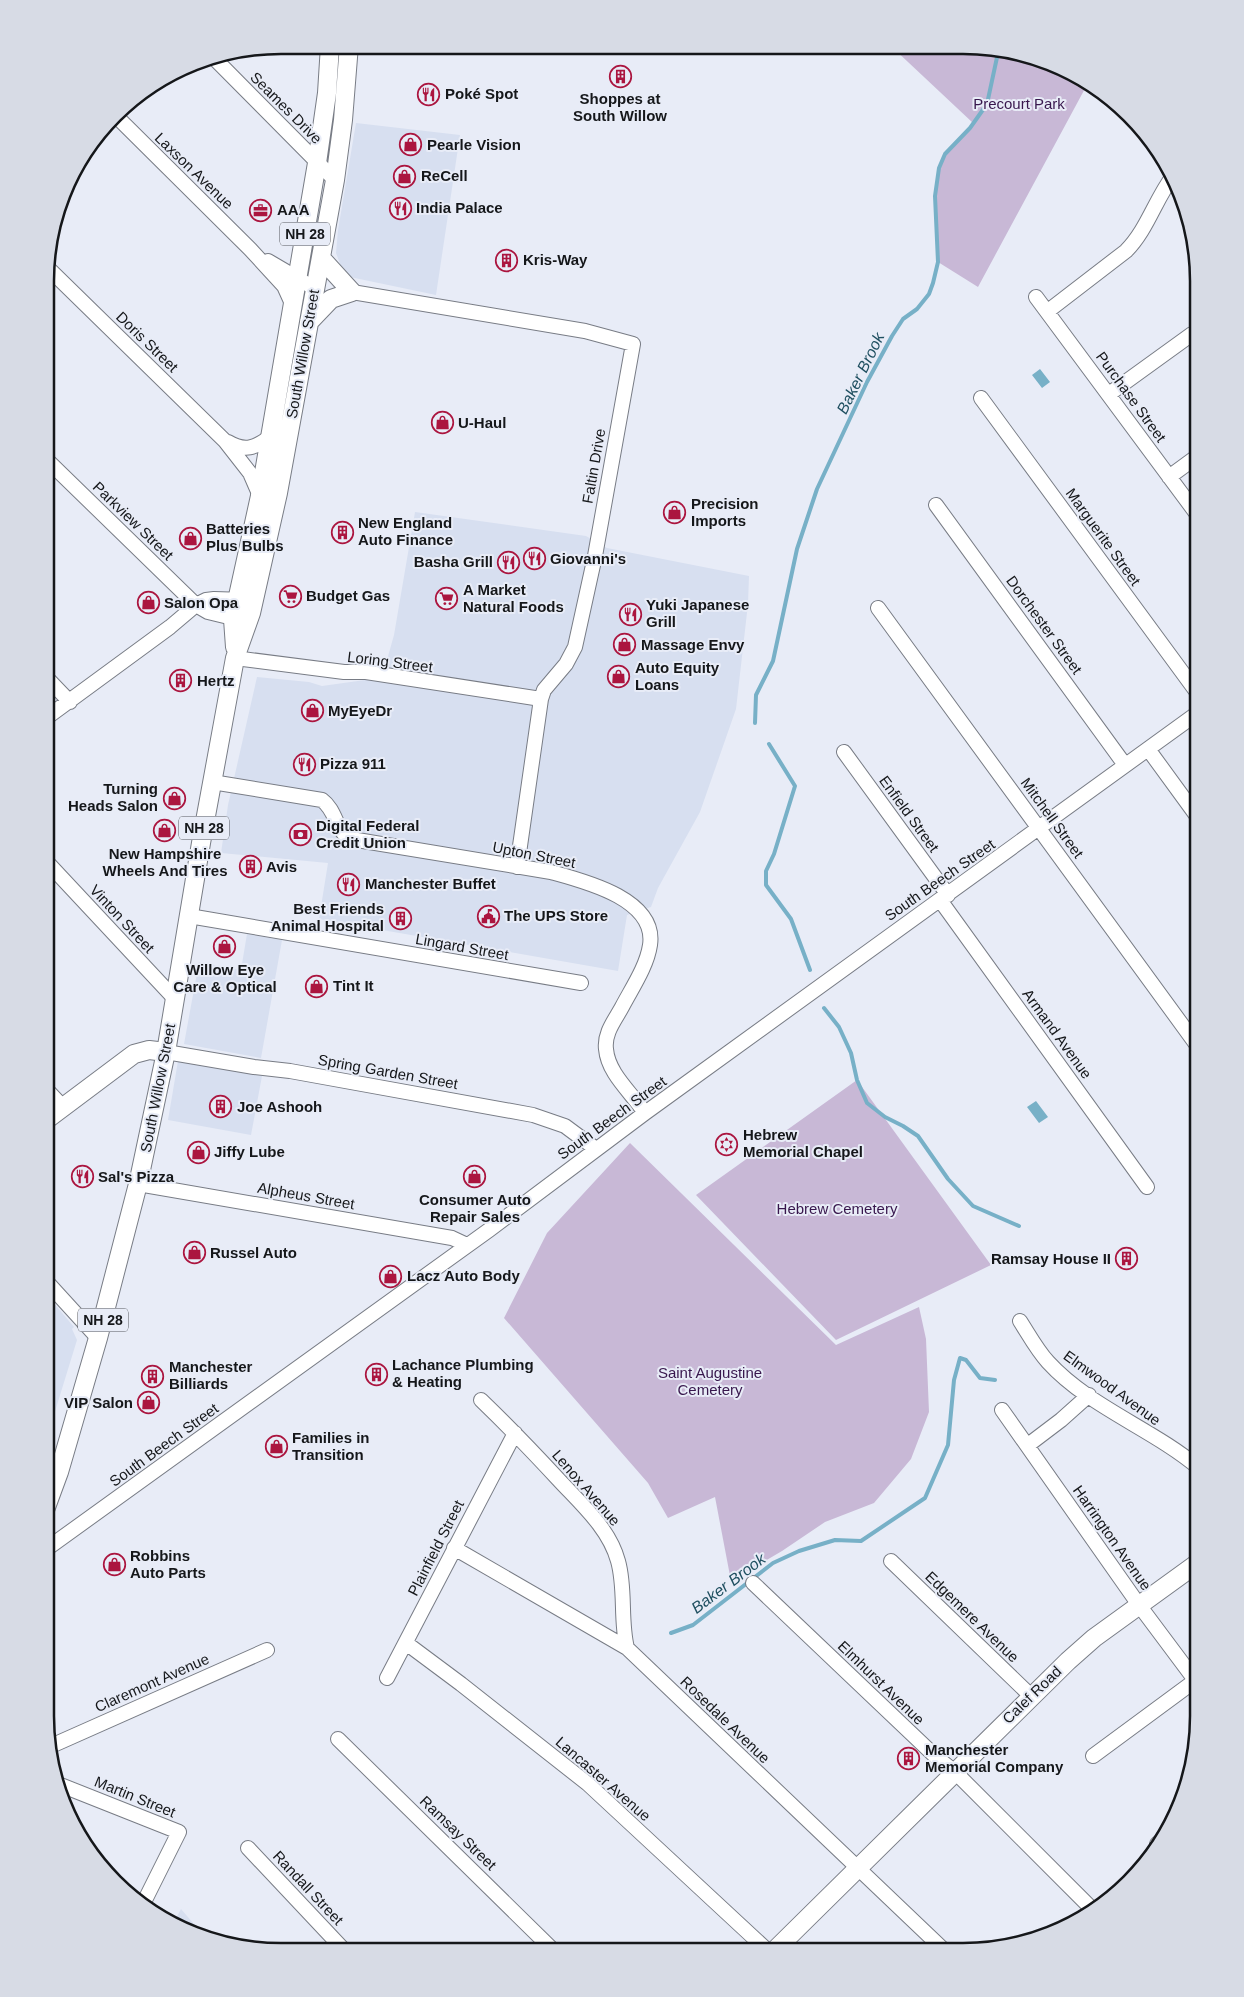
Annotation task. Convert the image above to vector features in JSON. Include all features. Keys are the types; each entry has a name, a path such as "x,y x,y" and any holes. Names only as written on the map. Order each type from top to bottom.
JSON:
{"main road":[{"name":"South Willow Street","path":"54,1486 98,1338 138,1184 166,1052 235,658 260,496 317,162 327,94 329,54"},
{"name":"South Willow Street","path":"245,599 278,493 334,180 343,120 348,54"},
{"path":"309,322 331,299 352,292 321,258"},
{"path":"54,1114 134,1054 149,1050 166,1052"},
{"name":"Calef Road","path":"783,1943 1031,1696 1080,1650 1190,1568"}],"street":[{"name":"Seames Drive","path":"218,62 334,180"},
{"name":"Laxson Avenue","path":"120,120 250,249 284,286 293,306"},
{"path":"1048,311 1126,251 1136,241 1168,183"},
{"name":"Laxson Avenue","path":"250,249 314,288"},
{"name":"Doris Street","path":"54,274 225,440 250,473 260,496"},
{"name":"Faltin Drive","path":"352,292 585,331 634,344 595,556 574,647 566,664 544,690 541,699 517,867"},
{"name":"Purchase Street","path":"1036,297 1190,505"},
{"path":"1108,394 1190,335"},
{"name":"Marguerite Street","path":"981,398 1190,683"},
{"name":"Doris Street","path":"225,440 234,446 249,449 261,444 270,437"},
{"path":"1169,477 1190,462"},
{"name":"Parkview Street","path":"54,467 196,605"},
{"name":"Dorchester Street","path":"936,505 1125,765"},
{"path":"54,713 170,627 196,605 206,600 245,599"},
{"path":"196,605 208,612 241,620"},
{"name":"Mitchell Street","path":"878,608 1190,1036"},
{"name":"Loring Street","path":"235,658 344,672 366,672 541,699"},
{"path":"54,685 70,702"},
{"name":"South Beech Street","path":"54,1543 1190,719"},
{"path":"1148,749 1190,807"},
{"name":"Enfield Street","path":"844,752 944,898"},
{"name":"Upton Street","path":"212,782 322,800 333,812 341,832 351,839 552,872 582,881 628,902 643,915 650,937 648,954 609,1030 606,1047 610,1064 645,1113"},
{"name":"Vinton Street","path":"54,870 175,999"},
{"name":"Armand Avenue","path":"944,898 1147,1187"},
{"name":"Lingard Street","path":"189,916 582,983"},
{"name":"Spring Garden Street","path":"166,1052 290,1071 532,1115 549,1119 565,1126 596,1149"},
{"path":"54,1097 63,1107"},
{"name":"Alpheus Street","path":"138,1184 452,1238 467,1245"},
{"path":"54,1290 98,1338"},
{"name":"Elmwood Avenue","path":"1020,1321 1047,1361 1068,1381 1190,1462"},
{"path":"1028,1445 1061,1420 1089,1395"},
{"name":"Lenox Avenue","path":"481,1400 515,1433 594,1518 612,1544 619,1564 623,1626 627,1648"},
{"name":"Harrington Avenue","path":"1002,1410 1139,1605 1190,1673"},
{"name":"Plainfield Street","path":"386,1678 515,1433"},
{"name":"Rosedale Avenue","path":"454,1548 627,1648 936,1943"},
{"name":"Edgemere Avenue","path":"891,1562 1031,1696"},
{"name":"Elmhurst Avenue","path":"753,1583 935,1756 955,1772 1088,1905"},
{"name":"Lancaster Avenue","path":"406,1643 588,1784 758,1943"},
{"name":"Claremont Avenue","path":"56,1744 267,1650"},
{"path":"1093,1756 1190,1687"},
{"name":"Ramsay Street","path":"338,1739 542,1943"},
{"name":"Martin Street","path":"65,1787 179,1832 146,1898"},
{"name":"Randall Street","path":"248,1848 337,1943"}],"shaded area":[{"path":"356,123 460,135 436,295 350,277 343,272 336,253 338,230"},
{"path":"415,512 586,536 607,548 749,576 748,604 736,709 700,812 658,888 651,907 627,915 618,971 319,919 328,863 221,853 228,805 257,677 309,682 322,686 365,680 385,667 394,635"},
{"path":"247,934 282,940 261,1058 184,1044 199,962 241,970"},
{"path":"178,1061 262,1076 251,1135 168,1120"},
{"path":"54,1303 74,1327 72,1329 77,1340 54,1415"},
{"path":"181,1909 196,1927 194,1926 176,1918"}],"green space":[{"name":"Precourt Park","path":"899,54 978,54 1007,58 1050,71 1085,89 978,287 938,262 935,207 935,193 940,166 948,151 973,123"},
{"name":"Hebrew Cemetery","path":"857,1080 991,1265 836,1340 696,1195"},
{"name":"Saint Augustine Cemetery","path":"630,1143 836,1345 919,1307 926,1339 929,1412 911,1459 874,1503 825,1522 782,1551 731,1581 715,1497 668,1518 648,1483 504,1318 547,1233"}],"water":[{"path":"1040,369 1050,382 1042,388 1032,375"},
{"path":"1036,1101 1048,1117 1039,1123 1027,1107"}],"waterway":[{"name":"Baker Brook","path":"755,723 756,695 773,661 797,549 817,489 867,382 892,336 903,319 917,309 929,294 938,262 935,196 939,168 945,154 970,128 987,104 997,57"},
{"name":"Baker Brook","path":"769,744 795,786 774,854 766,871 766,885 791,919 810,970"},
{"name":"Baker Brook","path":"824,1008 839,1027 851,1053 857,1080 867,1103 885,1117 918,1136 948,1179 973,1206 1019,1226"},
{"name":"Baker Brook","path":"671,1633 693,1625 773,1563 799,1551 835,1540 861,1541 925,1498 948,1445 954,1380 960,1358 966,1360 980,1378 995,1380"}],"place":[{"name":"Shoppes at South Willow","path":"620,76"},
{"name":"Poké Spot","path":"429,94"},
{"name":"Pearle Vision","path":"411,145"},
{"name":"ReCell","path":"405,176"},
{"name":"India Palace","path":"400,208"},
{"name":"AAA","path":"261,210"},
{"name":"Kris-Way","path":"507,260"},
{"name":"U-Haul","path":"442,423"},
{"name":"Precision Imports","path":"675,513"},
{"name":"New England Auto Finance","path":"342,532"},
{"name":"Batteries Plus Bulbs","path":"190,538"},
{"name":"Giovanni's","path":"534,559"},
{"name":"Basha Grill","path":"509,562"},
{"name":"Budget Gas","path":"290,596"},
{"name":"A Market Natural Foods","path":"447,599"},
{"name":"Salon Opa","path":"148,603"},
{"name":"Yuki Japanese Grill","path":"630,614"},
{"name":"Massage Envy","path":"625,645"},
{"name":"Auto Equity Loans","path":"619,677"},
{"name":"Hertz","path":"181,681"},
{"name":"MyEyeDr","path":"312,711"},
{"name":"Pizza 911","path":"304,764"},
{"name":"Turning Heads Salon","path":"174,798"},
{"name":"New Hampshire Wheels And Tires","path":"165,831"},
{"name":"Digital Federal Credit Union","path":"300,835"},
{"name":"Avis","path":"250,867"},
{"name":"Manchester Buffet","path":"349,884"},
{"name":"The UPS Store","path":"488,916"},
{"name":"Best Friends Animal Hospital","path":"400,918"},
{"name":"Willow Eye Care & Optical","path":"225,947"},
{"name":"Tint It","path":"317,986"},
{"name":"Joe Ashooh","path":"221,1107"},
{"name":"Hebrew Memorial Chapel","path":"727,1144"},
{"name":"Jiffy Lube","path":"198,1152"},
{"name":"Sal's Pizza","path":"82,1177"},
{"name":"Consumer Auto Repair Sales","path":"475,1177"},
{"name":"Russel Auto","path":"194,1253"},
{"name":"Ramsay House II","path":"1127,1259"},
{"name":"Lacz Auto Body","path":"391,1276"},
{"name":"Lachance Plumbing & Heating","path":"376,1374"},
{"name":"Manchester Billiards","path":"153,1376"},
{"name":"VIP Salon","path":"149,1403"},
{"name":"Families in Transition","path":"276,1447"},
{"name":"Robbins Auto Parts","path":"114,1565"},
{"name":"Manchester Memorial Company","path":"909,1759"}]}
